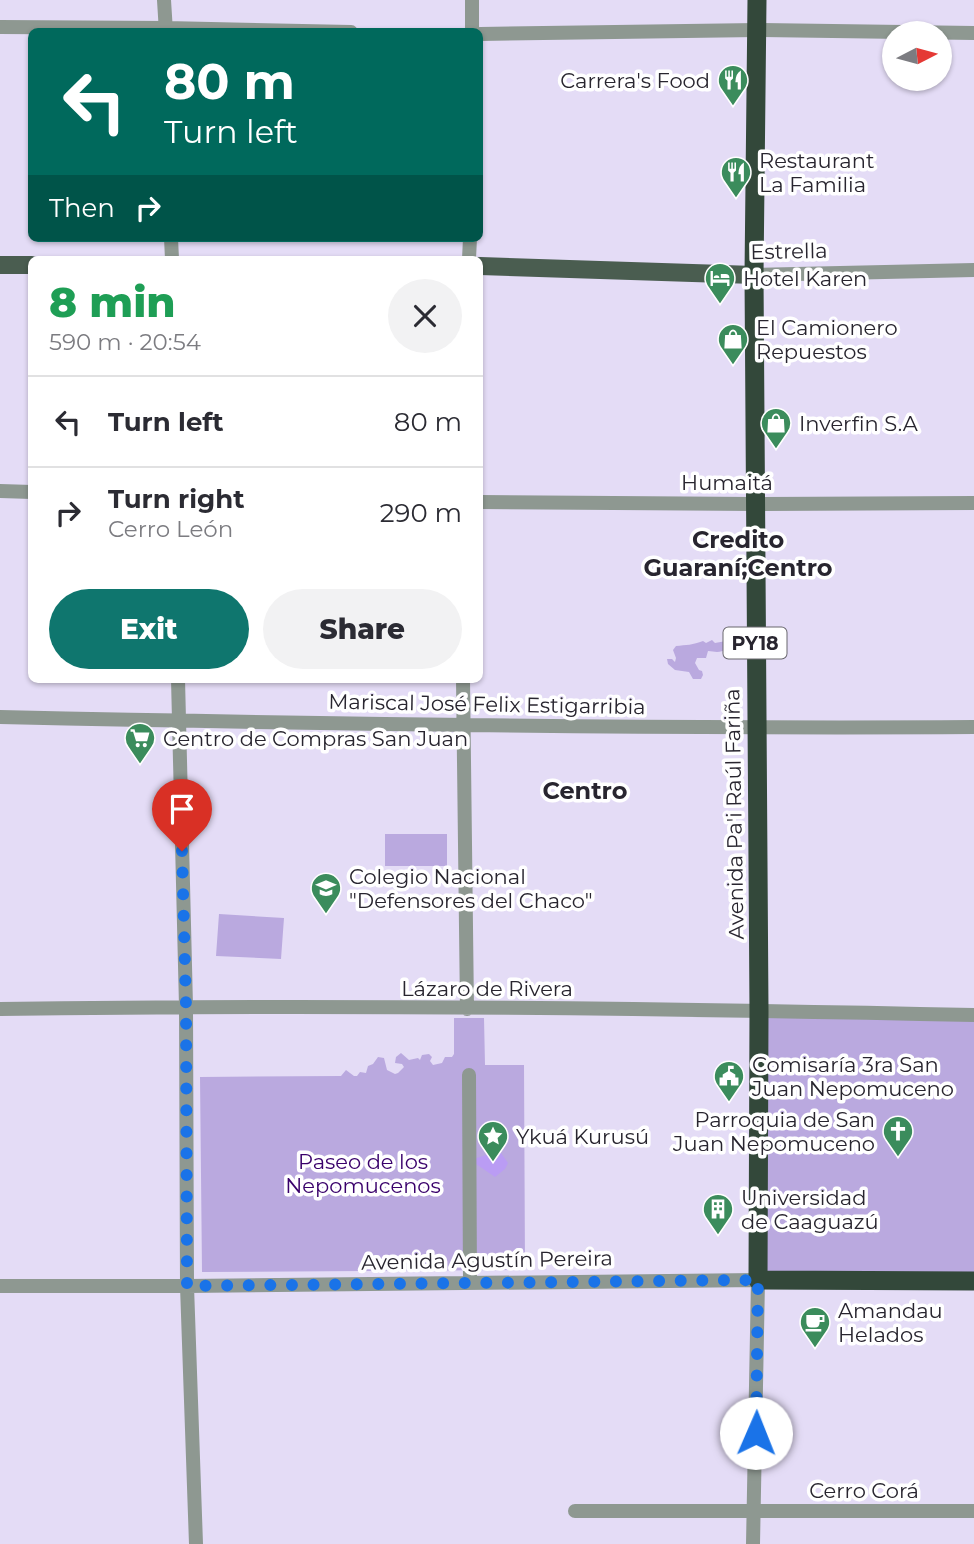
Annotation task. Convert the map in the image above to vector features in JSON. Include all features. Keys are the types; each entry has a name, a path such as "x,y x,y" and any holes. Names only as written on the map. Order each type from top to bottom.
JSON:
{"highway":[{"name":"Avenida Pa'i Raúl Fariña","path":"757,0 754,275 758,1280"},
{"name":"Avenida Agustín Pereira","path":"758,1280 974,1281"}],"main road":[{"path":"0,265 28,265"},
{"name":"Estrella","path":"483,266 754,275"}],"street":[{"path":"164,0 166,28"},
{"path":"471,0 472,28"},
{"path":"0,27 55,28"},
{"path":"483,34 757,30 974,33"},
{"name":"Estrella","path":"754,275 974,270"},
{"path":"0,491 28,492"},
{"name":"Humaitá","path":"483,502 974,503"},
{"path":"178,683 186,1006 187,1286 196,1544"},
{"path":"463,683 467,1009"},
{"name":"Mariscal José Felix Estigarribia","path":"0,718 756,728 974,727"},
{"name":"Lázaro de Rivera","path":"0,1009 186,1006 974,1015"},
{"path":"469,1076 470,1283"},
{"name":"Avenida Agustín Pereira","path":"0,1286 758,1280"},
{"name":"Avenida Pa'i Raúl Fariña","path":"754,1544 758,1280"},
{"name":"Cerro Corá","path":"575,1511 974,1511"}],"green space":[{"path":"712,640 715,643 735,642 735,651 708,651 706,658 697,658 695,663 702,671 701,679 693,679 689,672 675,670 668,664 667,659 675,662 673,650 676,646"},
{"path":"385,834 447,834 447,866 385,866"},
{"path":"219,914 284,918 281,959 216,956"},
{"path":"760,1012 974,1017 974,1279 762,1278"},
{"name":"Paseo de los Nepomucenos","path":"454,1018 484,1018 485,1065 524,1065 525,1270 202,1272 200,1077 341,1076 346,1070 357,1076 360,1072 366,1073 368,1066 378,1057 384,1058 387,1070 395,1074 404,1067 395,1063 396,1057 401,1053 409,1060 420,1060 422,1055 429,1054 433,1065 442,1063 445,1057 452,1057"}],"shaded area":[{"path":"495,1148 508,1163 495,1177 476,1164 474,1159"}],"place":[{"name":"Carrera's Food","path":"733,107"},
{"name":"Restaurant La Familia","path":"736,199"},
{"name":"Hotel Karen","path":"720,305"},
{"name":"El Camionero Repuestos","path":"733,366"},
{"name":"Inverfin S.A","path":"776,450"},
{"name":"Centro de Compras San Juan","path":"140,765"},
{"name":"Colegio Nacional \"Defensores del Chaco\"","path":"326,915"},
{"name":"Comisaría 3ra San Juan Nepomuceno","path":"729,1103"},
{"name":"Parroquia de San Juan Nepomuceno","path":"898,1158"},
{"name":"Ykuá Kurusú","path":"493,1163"},
{"name":"Universidad de Caaguazú","path":"718,1236"},
{"name":"Amandau Helados","path":"815,1349"}],"district":[{"name":"Credito Guaraní;Centro","path":"738,553"},
{"name":"Centro","path":"585,790"}],"route":[{"path":"182,851 186,1006 187,1286 758,1280 756,1433"}]}
